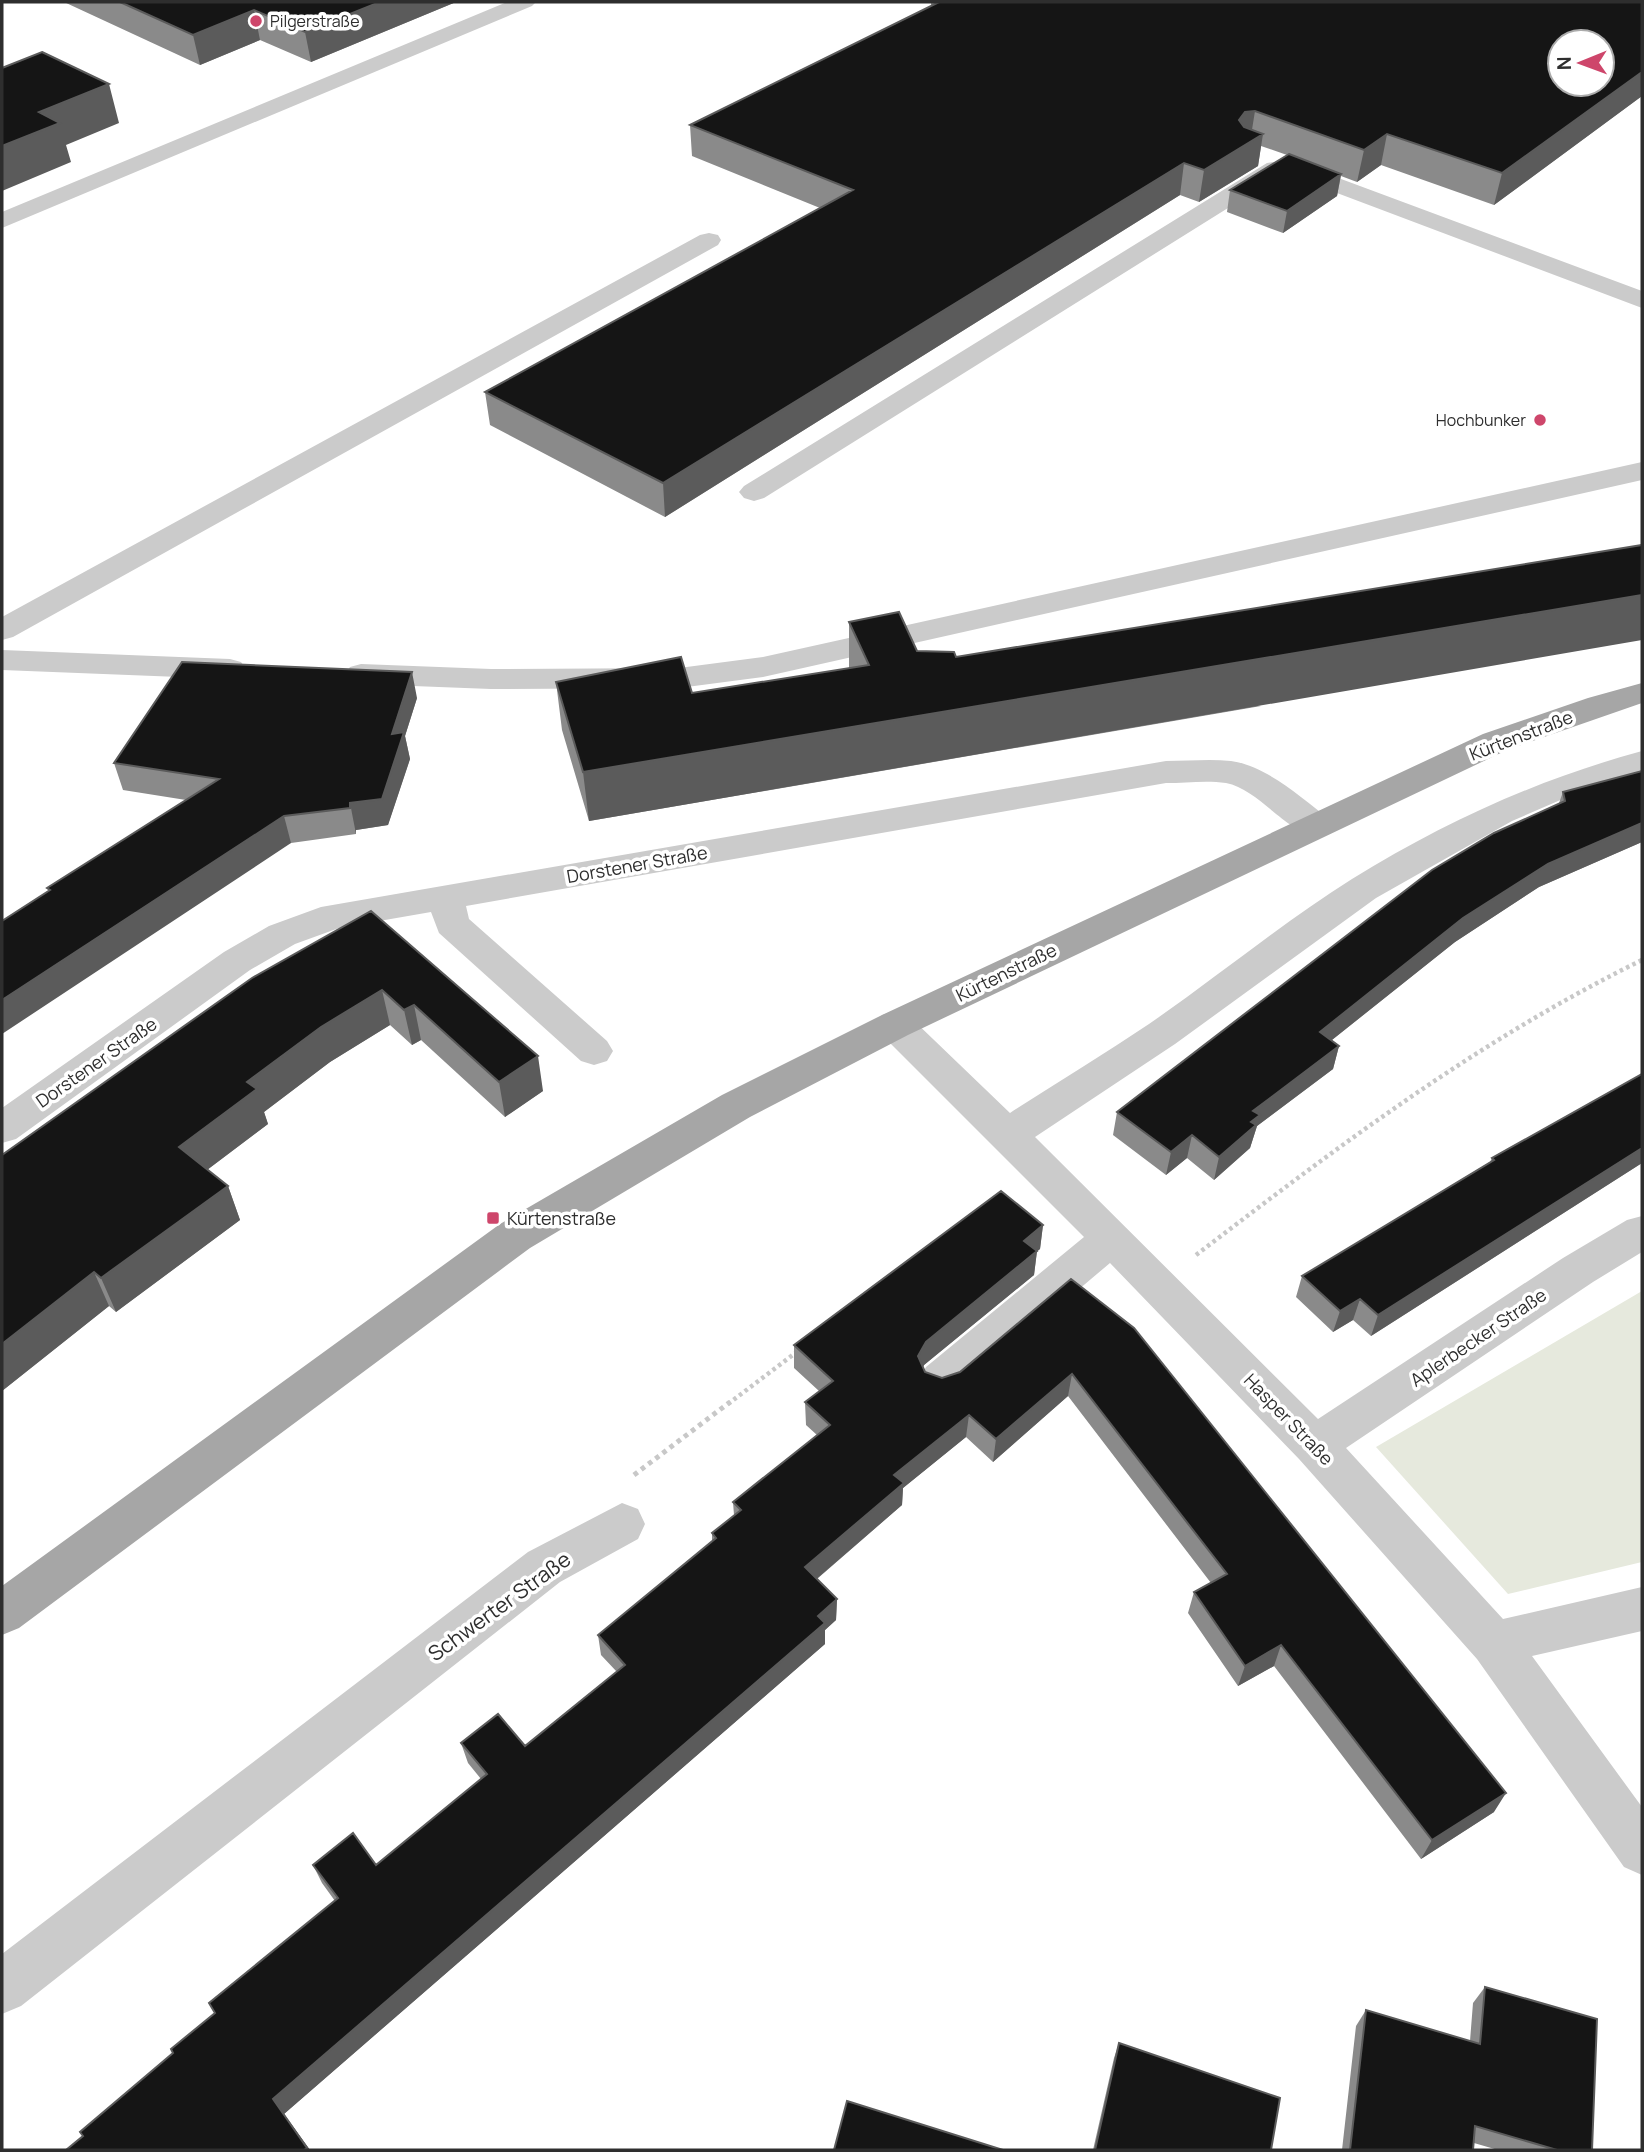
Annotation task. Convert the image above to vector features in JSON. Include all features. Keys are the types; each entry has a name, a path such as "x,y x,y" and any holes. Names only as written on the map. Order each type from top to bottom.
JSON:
{"main road":[{"name":"Kürtenstraße","path":"2,1613 515,1237 736,1106 895,1025 1495,742 1599,705 1641,695"}],"street":[{"path":"2,221 525,2"},
{"path":"1249,151 1642,300"},
{"path":"754,492 1282,164"},
{"path":"2,630 709,240"},
{"path":"337,673 491,679 679,678 763,667 1642,471"},
{"path":"2,660 253,670"},
{"path":"1007,1135 1162,1034 1297,935 1394,871 1500,813 1560,787 1642,762"},
{"name":"Dorstener Straße","path":"2,1128 237,961 282,935 334,916 1166,772 1232,772 1269,790 1316,826"},
{"path":"446,897 452,924 594,1051"},
{"name":"Hasper Straße","path":"895,1025 1111,1238 1315,1445 1494,1643 1642,1849"},
{"name":"Aplerbecker Straße","path":"1315,1445 1578,1270 1642,1232"},
{"path":"941,1380 1111,1238"},
{"name":"Schwerter Straße","path":"2,1987 544,1567 622,1524"},
{"path":"1494,1643 1642,1609"}],"path":[{"path":"1156,1285 1356,1136 1517,1024 1598,980 1642,960"},
{"path":"622,1524 633,1476 809,1342"}],"shaded area":[{"path":"1642,1291 1642,1562 1508,1594 1376,1447"}],"building":[{"path":"120,2 380,2 305,32 254,10 193,35"},
{"path":"939,2 1642,2 1642,72 1616,91 1616,28 1546,28 1546,98 1606,98 1502,173 1387,134 1364,150 1255,111 1245,112 1239,120 1244,127 1263,134 1204,170 1184,163 663,483 485,392 853,190 690,125"},
{"path":"42,52 109,84 39,112 60,123 2,146 2,68"},
{"path":"1289,154 1341,174 1287,211 1230,190"},
{"path":"1642,545 1642,595 583,772 556,682 681,657 692,693 869,665 849,622 899,612 917,651 954,652 956,657"},
{"path":"182,662 412,672 392,734 404,732 382,799 350,803 350,808 284,816 2,1000 2,921 50,890 47,888 219,779 114,763"},
{"path":"1642,771 1642,823 1548,864 1463,918 1320,1032 1339,1046 1253,1111 1260,1115 1251,1122 1256,1125 1219,1157 1192,1135 1171,1152 1117,1112 1432,870 1494,833 1565,801 1563,792"},
{"path":"371,911 538,1056 499,1082 414,1005 404,1010 382,990 321,1027 247,1082 257,1089 179,1147 228,1186 101,1278 94,1272 2,1344 2,1155 252,978"},
{"path":"1642,1074 1642,1148 1378,1315 1360,1299 1340,1311 1302,1276 1494,1160 1492,1158"},
{"path":"1001,1191 1043,1225 1024,1241 1037,1251 926,1342 918,1356 925,1372 942,1378 960,1372 1071,1279 1134,1328 1506,1793 1432,1840 1281,1645 1245,1666 1194,1592 1227,1574 1072,1374 996,1439 969,1415 894,1475 904,1483 805,1567 837,1599 818,1616 825,1623 273,2099 307,2148 66,2150 83,2136 80,2132 173,2053 171,2049 215,2013 209,2003 338,1898 313,1865 353,1833 376,1865 487,1774 461,1743 498,1714 525,1746 625,1665 598,1635 716,1538 712,1533 741,1510 733,1502 830,1425 805,1402 833,1381 794,1345"},
{"path":"1485,1987 1597,2019 1592,2150 1557,2150 1475,2126 1473,2150 1350,2150 1366,2010 1480,2044"},
{"path":"1119,2043 1280,2098 1271,2150 1095,2150"},
{"path":"847,2101 1003,2150 834,2150"}],"place":[{"name":"Pilgerstraße","path":"256,21"},
{"name":"Hochbunker","path":"1540,420"},
{"name":"Kürtenstraße","path":"493,1218"}]}
